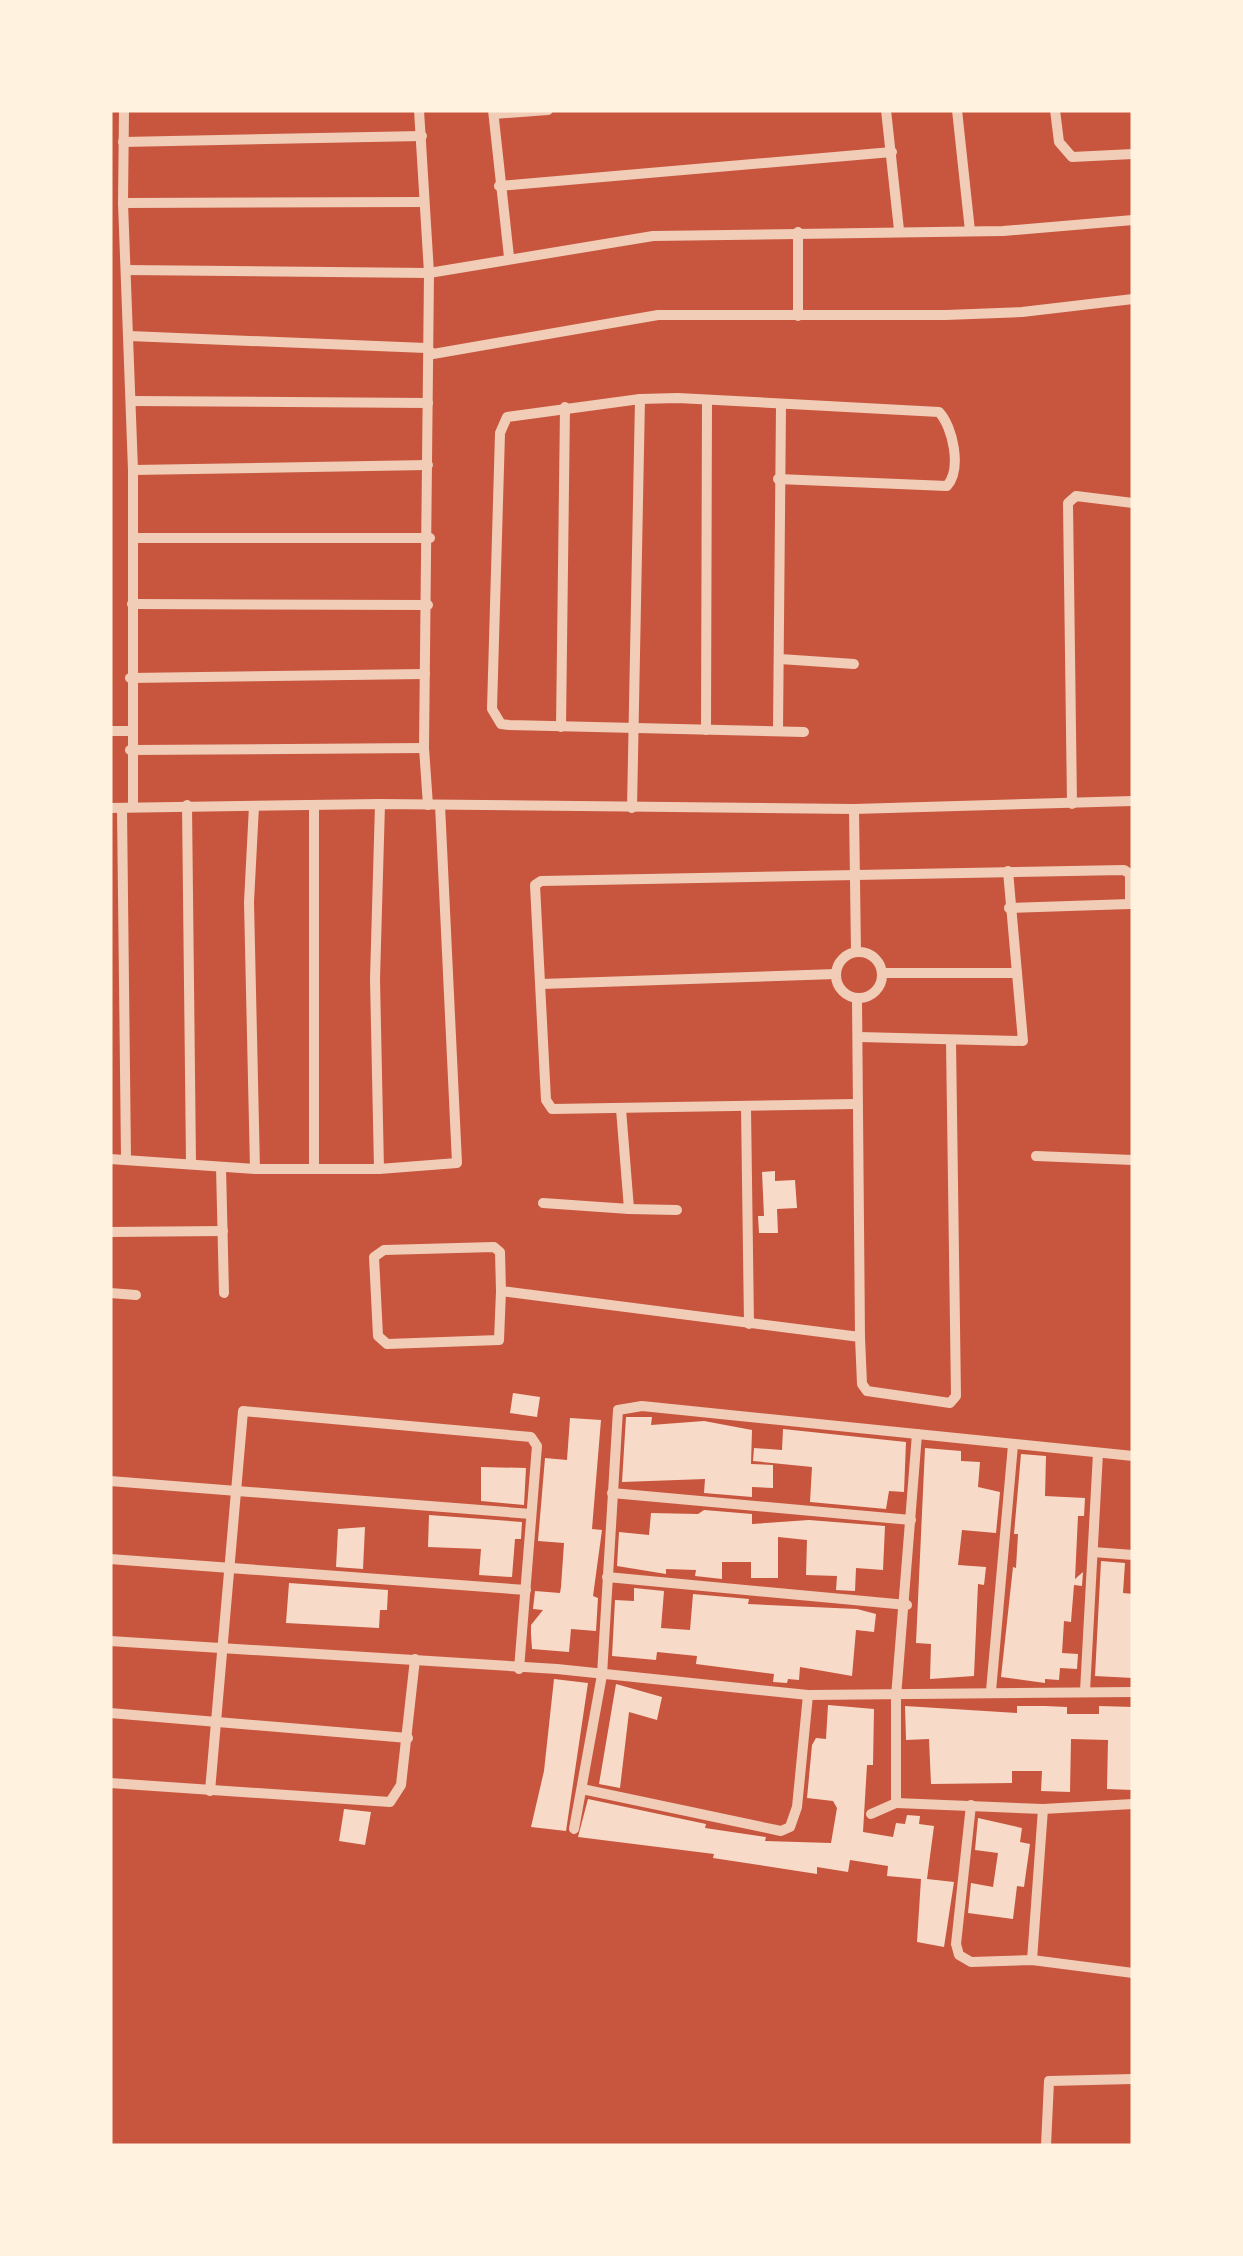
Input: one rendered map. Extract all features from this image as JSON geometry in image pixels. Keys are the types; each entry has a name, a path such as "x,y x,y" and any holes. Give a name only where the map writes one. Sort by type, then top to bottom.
{"street":[{"path":"124,110 123,203 133,470 132,731 122,807 126,1158"},
{"path":"110,1158 255,1169 379,1170 449,1167 457,1164 460,1154 434,805 424,748 430,538 426,348 429,272 420,110"},
{"path":"509,257 494,112 548,110"},
{"path":"886,110 899,230"},
{"path":"957,110 970,231"},
{"path":"1055,110 1059,142 1072,158 1133,154"},
{"path":"123,142 422,136"},
{"path":"499,186 698,165 892,152"},
{"path":"123,203 424,202"},
{"path":"126,270 429,272 653,236 970,231 1133,220"},
{"path":"798,232 798,316"},
{"path":"129,336 426,348 434,354 658,316 1022,312 1133,299"},
{"path":"632,808 640,399"},
{"path":"778,479 947,486 954,471 950,428 939,412 640,399 508,417 500,432 492,710 501,724 804,732"},
{"path":"132,401 428,403"},
{"path":"706,730 707,402"},
{"path":"778,731 780,406"},
{"path":"560,727 566,408"},
{"path":"133,470 428,465"},
{"path":"1072,804 1068,503 1076,496 1133,504"},
{"path":"133,538 430,538"},
{"path":"132,604 428,605"},
{"path":"780,659 854,664"},
{"path":"130,678 425,674"},
{"path":"110,731 132,731"},
{"path":"130,750 424,748"},
{"path":"122,807 380,804 854,809 1133,801"},
{"path":"379,1170 376,980 380,804"},
{"path":"187,805 191,1162"},
{"path":"314,805 314,1169"},
{"path":"254,806 250,902 255,1169"},
{"path":"854,809 856,952"},
{"path":"856,1104 564,1111 550,1106 533,892 538,882 1008,871 1124,870 1130,874 1130,904 1010,908"},
{"path":"859,1037 1023,1041 1008,871"},
{"path":"857,998 838,986 836,974 846,955 868,954 882,973"},
{"path":"882,973 1018,974"},
{"path":"857,998 875,992 882,973"},
{"path":"542,984 836,974"},
{"path":"857,998 862,1384 867,1391 946,1404 955,1399 952,1042"},
{"path":"746,1107 749,1324"},
{"path":"621,1109 629,1209"},
{"path":"1036,1156 1133,1160"},
{"path":"221,1166 224,1293"},
{"path":"543,1203 677,1210"},
{"path":"110,1232 223,1231"},
{"path":"494,1247 500,1252 501,1291 499,1340 387,1344 378,1336 374,1257 384,1250 494,1247"},
{"path":"501,1291 860,1337"},
{"path":"110,1293 136,1294"},
{"path":"574,1829 602,1675 618,1410 625,1406 1133,1456"},
{"path":"210,1792 237,1492 240,1414 268,1410 531,1437 536,1446 519,1670"},
{"path":"896,1803 896,1697 917,1434"},
{"path":"991,1691 1012,1445"},
{"path":"1085,1691 1098,1453"},
{"path":"110,1481 531,1514"},
{"path":"612,1494 910,1520"},
{"path":"1093,1552 1133,1555"},
{"path":"110,1558 526,1590"},
{"path":"606,1578 906,1605"},
{"path":"110,1640 415,1659 808,1695 1133,1692"},
{"path":"110,1783 390,1802 401,1786 415,1659"},
{"path":"582,1789 781,1830 790,1827 797,1807 808,1695"},
{"path":"110,1713 408,1738"},
{"path":"871,1814 896,1803 1043,1809 1133,1804"},
{"path":"971,1805 956,1950 971,1962 1032,1960 1133,1973"},
{"path":"1032,1960 1043,1809"},
{"path":"1046,2146 1049,2081 1133,2079"}],"building":[{"path":"775,1171 775,1181 795,1180 797,1208 777,1209 778,1233 759,1233 758,1216 764,1216 762,1172"},
{"path":"513,1393 540,1397 537,1417 510,1413"},
{"path":"626,1417 652,1417 651,1425 704,1421 752,1430 751,1464 773,1465 773,1488 752,1487 752,1497 704,1493 705,1479 622,1482"},
{"path":"570,1418 601,1420 592,1529 602,1530 593,1596 598,1598 596,1631 571,1629 569,1652 532,1649 531,1625 543,1610 533,1609 535,1591 560,1593 561,1587 564,1543 538,1541 545,1458 567,1460"},
{"path":"783,1429 906,1442 904,1492 889,1491 886,1509 810,1502 812,1467 753,1461 754,1448 782,1450"},
{"path":"925,1448 961,1451 961,1461 980,1462 978,1487 1000,1492 996,1533 962,1530 958,1565 986,1567 984,1585 978,1584 974,1676 930,1679 931,1644 916,1643"},
{"path":"1021,1454 1046,1456 1045,1496 1085,1498 1084,1516 1078,1516 1075,1579 1083,1572 1082,1586 1074,1585 1071,1622 1064,1621 1062,1653 1078,1654 1077,1669 1060,1668 1059,1680 1045,1679 1045,1683 1001,1677 1013,1567 1016,1568 1018,1534 1014,1534"},
{"path":"481,1467 526,1468 524,1505 481,1501"},
{"path":"704,1510 752,1514 752,1524 809,1520 885,1526 883,1570 856,1568 855,1591 836,1590 837,1576 806,1575 807,1540 778,1537 778,1578 751,1578 751,1562 722,1562 722,1579 695,1576 696,1570 666,1569 666,1574 617,1566 619,1532 649,1535 651,1513 698,1514"},
{"path":"429,1515 522,1522 521,1539 515,1539 512,1577 479,1575 481,1549 428,1547"},
{"path":"365,1527 363,1569 336,1567 338,1529"},
{"path":"1101,1561 1125,1563 1123,1593 1133,1594 1133,1678 1095,1676"},
{"path":"289,1583 388,1590 387,1610 380,1610 379,1628 286,1623"},
{"path":"634,1588 664,1591 661,1628 690,1630 693,1594 749,1599 748,1604 857,1609 876,1614 874,1632 856,1630 852,1676 800,1667 799,1680 788,1679 787,1683 773,1682 774,1674 696,1664 697,1656 657,1652 656,1660 612,1656 615,1600 634,1601"},
{"path":"554,1679 588,1683 566,1831 531,1827 544,1771"},
{"path":"616,1684 662,1697 657,1720 629,1712 620,1788 599,1784"},
{"path":"828,1705 874,1709 873,1765 867,1765 863,1832 893,1837 896,1823 905,1824 907,1815 920,1816 919,1824 934,1826 927,1879 954,1882 944,1947 917,1942 921,1879 887,1876 888,1866 850,1860 848,1872 817,1867 817,1874 713,1858 714,1854 578,1837 588,1799 706,1824 705,1828 766,1837 765,1841 831,1843 837,1808 833,1801 807,1798 812,1745 816,1738 826,1739"},
{"path":"905,1706 1017,1713 1017,1706 1067,1707 1067,1714 1099,1714 1099,1706 1133,1707 1133,1790 1107,1789 1108,1740 1071,1739 1070,1792 1041,1791 1042,1771 1012,1771 1012,1783 931,1784 929,1739 906,1740"},
{"path":"344,1809 371,1812 365,1845 339,1841"},
{"path":"978,1818 1022,1828 1020,1842 1030,1844 1024,1887 1017,1886 1013,1919 968,1913 971,1883 993,1887 998,1853 975,1850"}]}
